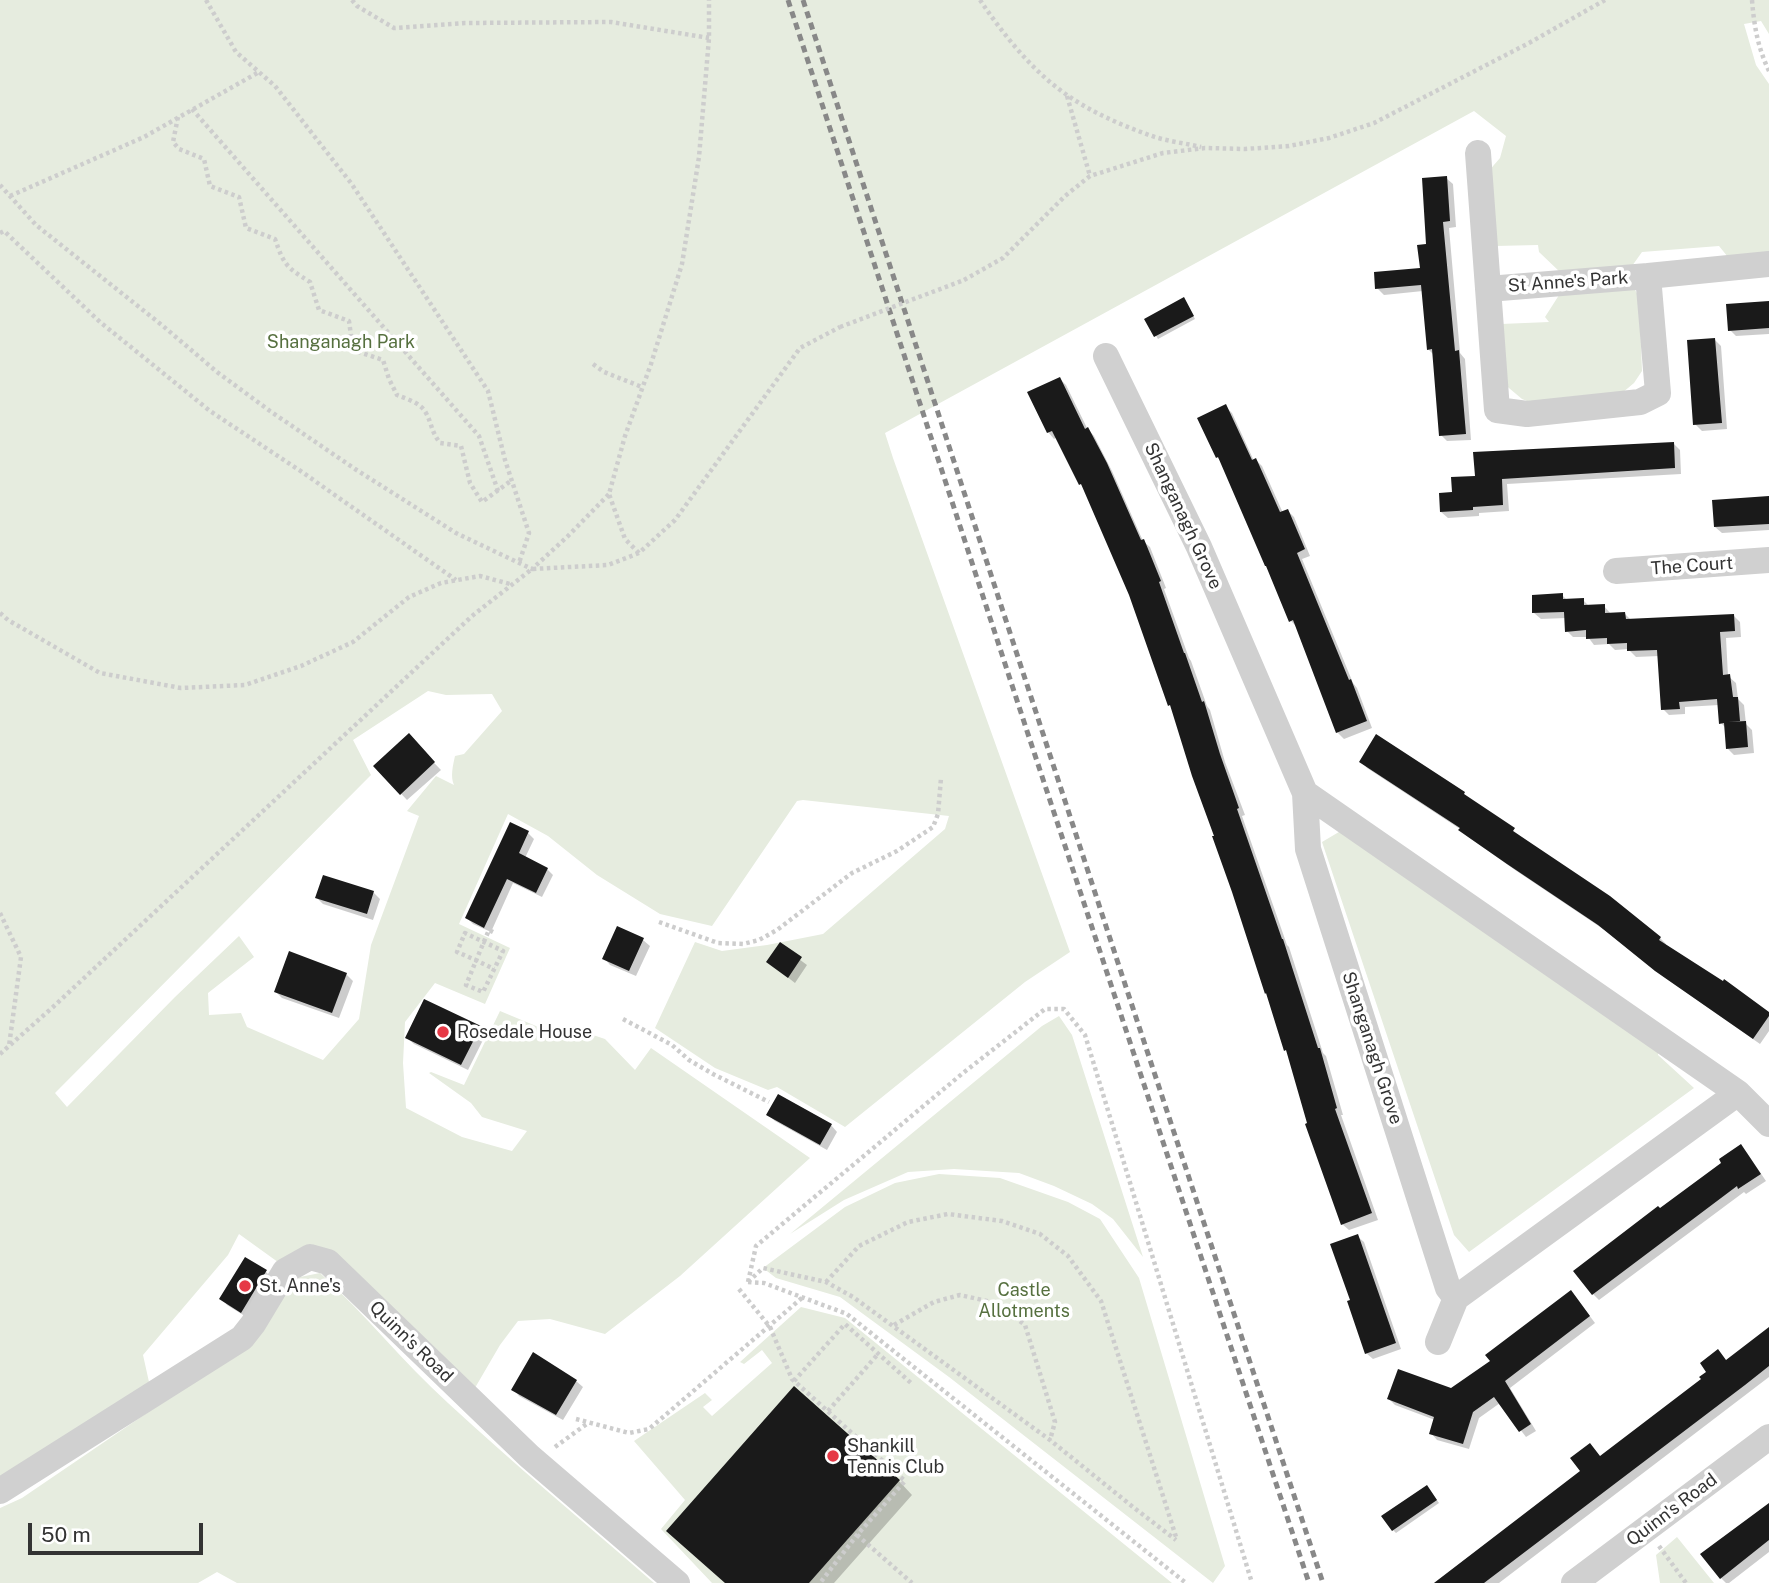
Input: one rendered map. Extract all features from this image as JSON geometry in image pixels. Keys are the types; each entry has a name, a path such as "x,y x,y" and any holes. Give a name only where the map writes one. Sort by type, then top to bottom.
{"street":[{"name":"St Anne's Park","path":"1478,153 1497,410 1527,414 1640,402 1658,393 1648,276"},
{"name":"St Anne's Park","path":"1488,289 1769,264"},
{"name":"Shanganagh Grove","path":"1106,356 1199,547 1306,793 1308,849 1448,1288 1456,1298"},
{"name":"The Court","path":"1616,571 1769,560"},
{"path":"1306,793 1738,1093 1769,1125"},
{"path":"1438,1342 1456,1298 1738,1093"},
{"name":"Quinn's Road","path":"0,1491 242,1338 285,1271 310,1257 328,1262 482,1412 677,1583"},
{"name":"Quinn's Road","path":"1574,1583 1769,1437"}],"path":[{"path":"206,0 236,52 275,86 351,183 488,391 529,533 519,563"},
{"path":"352,0 357,6 394,28 465,23 611,22 709,37"},
{"path":"0,1054 472,616 532,569 568,536 608,494 682,264 699,157 709,37 709,0"},
{"path":"980,0 1020,52 1067,95 1112,120 1151,136 1205,148"},
{"path":"0,185 36,225 217,372 355,469 456,533 532,569 608,565 639,553 675,520 800,348 839,327 964,280 1003,258 1065,196 1090,176 1163,153 1205,148 1289,146 1329,138 1374,123 1529,43 1605,0"},
{"path":"1752,0 1760,53 1769,71"},
{"path":"10,196 144,137 259,72"},
{"path":"1067,95 1090,176"},
{"path":"192,109 479,436 498,491"},
{"path":"178,117 173,142 179,149 204,159 210,186 239,197 246,228 275,239 282,260 289,269 310,282 319,310 349,321 354,350 383,360 397,396 415,402 425,410 433,433 440,443 461,446 470,483 482,502 512,480"},
{"path":"0,233 4,231 100,322 210,411 456,580"},
{"path":"593,364 604,372 642,387"},
{"path":"608,494 625,539 639,553"},
{"path":"0,612 8,620 100,673 181,688 245,685 301,666 353,642 409,597 441,583 480,576 511,584"},
{"path":"659,922 718,943 743,944 759,940 777,930 852,873 897,851 933,827 938,814 940,778"},
{"path":"0,913 21,957 9,1046"},
{"path":"493,932 489,930 484,942 476,960 466,985 483,992 503,951 484,942 465,933 457,952 476,960 494,969"},
{"path":"748,1282 756,1246 1045,1009 1064,1009 1085,1035 1252,1583"},
{"path":"623,1019 672,1045 689,1060 713,1074 769,1102"},
{"path":"748,1282 764,1269 826,1282 853,1297 1050,1440 1177,1540 1101,1301 1068,1256 1040,1234 1002,1221 948,1214 908,1222 859,1246 826,1282"},
{"path":"748,1282 764,1283 847,1314 1186,1583"},
{"path":"739,1289 770,1327 794,1381 905,1480 820,1583"},
{"path":"894,1325 934,1302 960,1295 996,1303 1025,1325 1055,1422 1050,1440"},
{"path":"576,1419 629,1433 649,1429 803,1297"},
{"path":"794,1381 845,1324 911,1383"},
{"path":"828,1411 878,1354"},
{"path":"536,1461 589,1423"},
{"path":"1646,1529 1686,1583"},
{"path":"857,1535 912,1583"}],"green space":[{"name":"Shanganagh Park","path":"0,0 1769,0 1769,34 1761,21 1744,24 1756,65 1769,84 1769,258 1732,262 1719,246 1642,252 1632,266 1561,273 1539,252 1538,245 1495,246 1487,173 1500,158 1506,136 1474,111 885,433 1070,952 1025,982 845,1127 777,1087 768,1090 715,1068 655,1028 695,942 722,951 823,934 945,829 949,816 797,801 712,926 660,914 597,875 548,836 508,814 459,924 510,948 485,1004 435,983 405,1022 403,1063 406,1108 462,1137 512,1151 527,1131 482,1117 471,1103 429,1073 464,1085 500,1011 560,1036 566,1026 605,1039 635,1070 651,1048 810,1158 680,1276 605,1334 550,1319 518,1321 500,1345 472,1393 337,1260 282,1265 239,1234 228,1255 143,1355 149,1382 0,1480","holes":["428,691 446,695 492,694 502,711 464,754 455,756 452,775 454,785 436,776 407,811 419,816 371,945 359,1019 323,1060 247,1027 241,1013 209,1015 208,993 254,957 239,936 67,1107 55,1093 371,775 353,740"]},
{"path":"1628,287 1635,290 1639,297 1642,371 1634,383 1622,393 1532,403 1522,399 1503,383 1501,324 1549,322 1545,317 1561,292"},
{"path":"1344,829 1659,1048 1658,1055 1694,1088 1469,1252 1454,1235 1322,842"},
{"path":"1059,1016 1072,1035 1143,1257 1113,1219 1092,1204 1019,1173 954,1169 908,1172 844,1200 790,1234 1042,1026"},
{"name":"Castle Allotments","path":"939,1174 1000,1178 1068,1202 1100,1219 1139,1278 1225,1566 1213,1583 949,1377 840,1297 776,1278 763,1268 845,1207 895,1183"},
{"path":"320,1273 448,1403 654,1583 237,1583 217,1572 198,1583 0,1583 0,1508 22,1498 257,1338 288,1290 300,1277"},
{"path":"801,1307 845,1318 1172,1583 712,1583 661,1529 685,1500 634,1441 705,1393 712,1400 703,1407 712,1416 772,1363 762,1350 744,1364 740,1362"},
{"path":"1677,1537 1714,1583 1660,1583 1656,1555"}],"building":[{"path":"1447,176 1450,221 1443,222 1455,351 1459,350 1466,434 1439,436 1432,349 1427,350 1421,285 1375,289 1374,272 1420,268 1417,245 1426,244 1422,178"},
{"path":"1184,297 1194,316 1154,337 1144,319"},
{"path":"1769,301 1769,328 1728,331 1726,304"},
{"path":"1715,338 1722,423 1693,425 1687,340"},
{"path":"1060,377 1085,429 1088,427 1107,463 1161,581 1159,582 1202,702 1204,701 1239,808 1237,809 1320,1048 1337,1108 1335,1109 1372,1213 1341,1225 1305,1124 1307,1123 1286,1050 1284,1051 1170,705 1168,706 1129,595 1081,484 1079,485 1052,431 1047,433 1027,392"},
{"path":"1226,404 1252,460 1256,458 1280,512 1288,509 1305,549 1297,553 1367,721 1336,733 1293,620 1289,622 1218,457 1216,458 1197,418"},
{"path":"1674,442 1675,468 1502,479 1503,505 1440,512 1439,493 1452,492 1451,477 1475,476 1473,452"},
{"path":"1769,496 1769,524 1714,527 1712,500"},
{"path":"1563,593 1563,599 1584,598 1584,605 1605,604 1605,613 1625,612 1626,619 1734,614 1735,631 1720,632 1723,675 1730,674 1733,697 1738,697 1740,721 1728,722 1746,721 1748,747 1726,749 1724,723 1719,724 1717,699 1679,702 1680,709 1661,710 1657,650 1627,651 1627,643 1607,644 1607,638 1586,639 1586,630 1565,632 1564,612 1532,613 1532,595"},
{"path":"409,733 435,762 400,795 373,766"},
{"path":"1376,734 1465,792 1464,794 1515,828 1513,831 1610,896 1661,937 1659,940 1723,981 1724,979 1769,1012 1753,1039 1655,971 1598,925 1458,830 1460,828 1359,762"},
{"path":"510,822 529,831 519,853 548,868 536,893 507,879 484,928 465,918"},
{"path":"323,875 374,891 367,914 315,898"},
{"path":"617,926 644,938 629,971 602,959"},
{"path":"780,942 802,957 788,978 766,962"},
{"path":"289,951 347,973 332,1013 274,992"},
{"name":"Rosedale House","path":"424,999 481,1026 461,1065 405,1038"},
{"path":"778,1094 832,1124 820,1145 766,1115"},
{"path":"1741,1144 1761,1174 1738,1189 1737,1186 1592,1295 1573,1271 1658,1206 1660,1208 1721,1163 1719,1159"},
{"path":"1358,1234 1396,1343 1365,1354 1330,1244"},
{"name":"St. Anne's","path":"245,1257 267,1270 241,1313 219,1299"},
{"path":"1571,1290 1590,1316 1505,1381 1531,1424 1519,1432 1494,1397 1473,1412 1463,1444 1429,1434 1434,1417 1387,1399 1398,1369 1451,1388 1490,1361 1485,1355"},
{"path":"1769,1327 1769,1366 1745,1385 1484,1583 1434,1583 1580,1471 1570,1458 1590,1443 1600,1456 1701,1379 1699,1377 1706,1372 1700,1363 1718,1349 1726,1360"},
{"path":"533,1352 577,1380 556,1415 511,1390"},
{"path":"794,1386 900,1480 809,1583 725,1583 666,1531"},
{"path":"1427,1485 1437,1500 1392,1531 1381,1516"},
{"path":"1769,1503 1769,1540 1720,1579 1700,1554"}],"railway":[{"path":"788,0 1309,1583"},
{"path":"803,0 1323,1583"}],"place":[{"name":"Rosedale House","path":"443,1032"},
{"name":"St. Anne's","path":"245,1286"},
{"name":"Shankill Tennis Club","path":"833,1456"}]}
